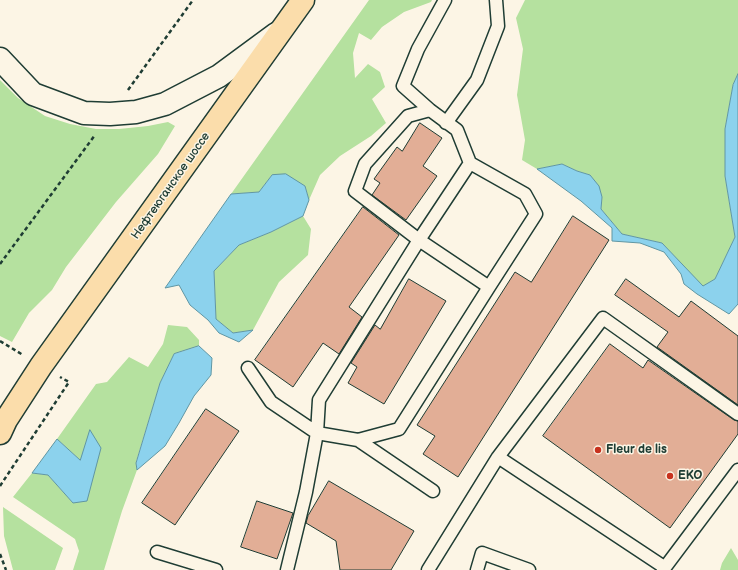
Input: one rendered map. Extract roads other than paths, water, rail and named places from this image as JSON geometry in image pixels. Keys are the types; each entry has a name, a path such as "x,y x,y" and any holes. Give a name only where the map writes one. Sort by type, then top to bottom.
{"main road":[{"name":"Нефтеюганское шоссе","path":"38,372 303,0"},
{"path":"0,59 33,94 84,113 110,114 136,112 166,104 219,76 282,30"},
{"path":"0,411 38,372"},
{"path":"0,433 6,420 38,372"}],"lane":[{"path":"358,440 399,428 536,214 525,194 470,163 457,130 430,110 403,86 418,48 445,0"},
{"path":"446,123 477,80 498,26 496,0"},
{"path":"430,110 408,116 365,164 355,190 419,240 489,287"},
{"path":"287,570 306,492 317,433 319,400 419,240 470,163"},
{"path":"428,570 498,457 603,318 738,414"},
{"path":"248,368 271,402 317,433 358,440 433,491"},
{"path":"498,457 663,569 738,470"},
{"path":"157,552 216,570"},
{"path":"477,570 482,553 529,570"}],"water":[{"path":"738,74 738,304 729,314 684,284 681,274 664,252 640,243 612,241 612,228 581,201 537,169 562,164 590,175 599,186 602,197 601,209 622,234 662,243 703,286 715,279 735,237 725,176 725,129 733,85"},
{"path":"286,174 305,186 309,200 303,216 271,232 239,245 214,271 216,319 233,333 253,330 239,342 219,333 208,320 190,305 179,285 165,288 231,194 259,192 272,175"},
{"path":"199,346 212,358 211,375 194,396 165,446 137,470 136,463 160,383 174,354"},
{"path":"90,430 101,448 87,501 73,503 48,475 32,473 57,439 80,460"}],"place":[{"name":"Fleur de lis","path":"598,450"},
{"name":"EKO","path":"670,476"}]}
